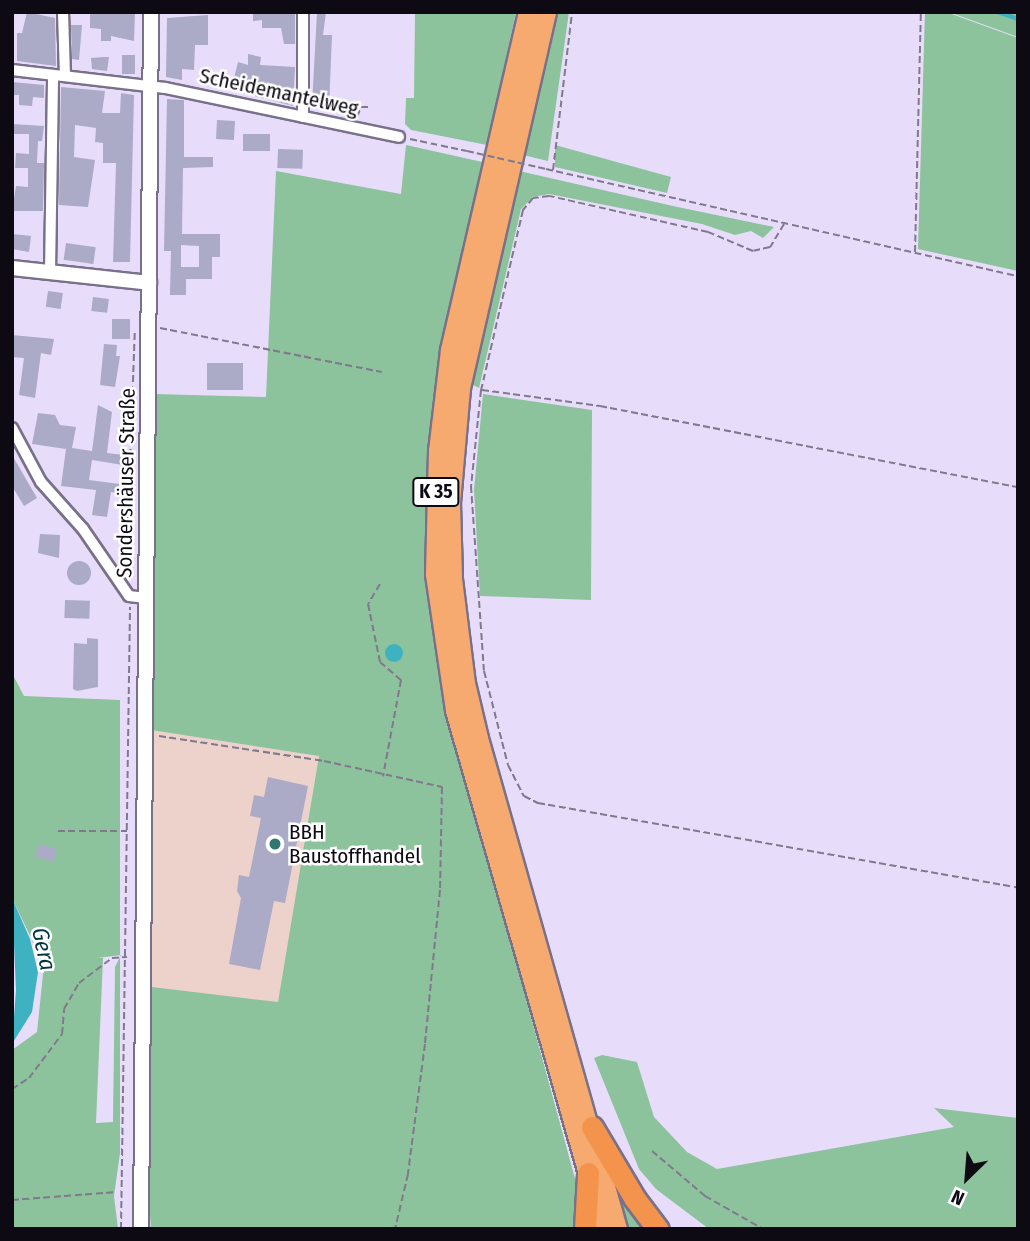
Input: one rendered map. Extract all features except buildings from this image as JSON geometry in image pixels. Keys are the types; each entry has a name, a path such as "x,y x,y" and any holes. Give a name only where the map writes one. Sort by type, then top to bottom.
{"highway":[{"name":"K 35","path":"528,12 514,121 460,388 452,468 452,579 465,683 478,738 592,1127"},
{"name":"K 35","path":"546,12 514,121 444,388 435,574 455,710 588,1173"},
{"path":"592,1127 617,1229"},
{"path":"592,1127 635,1199 658,1229"},
{"path":"585,1229 588,1173"},
{"path":"588,1173 604,1229"}],"street":[{"path":"63,12 65,76"},
{"name":"Sondershäuser Straße","path":"141,1229 142,810 146,598 141,324 149,283 151,12"},
{"path":"303,12 303,117"},
{"name":"Scheidemantelweg","path":"12,70 151,85 399,137"},
{"path":"50,272 52,75"},
{"path":"12,268 149,283"},
{"path":"12,428 17,447 41,482 83,529 128,596 146,598"}],"path":[{"path":"553,171 572,12"},
{"path":"915,253 921,12"},
{"path":"352,128 361,107 370,107"},
{"path":"399,137 1018,276"},
{"path":"784,224 770,247 753,251 709,232 549,196 533,198 523,210 481,390 471,486 482,645 497,728 524,796 538,803 675,830 1018,888"},
{"path":"121,1229 118,1191 124,1152 129,831 128,596 141,324 382,372"},
{"path":"481,390 544,398 1018,487"},
{"path":"380,584 368,604 380,662 401,680 383,776"},
{"path":"144,732 324,761 442,787 440,890 425,1044 408,1174 395,1229"},
{"path":"129,831 142,810"},
{"path":"58,831 129,831"},
{"path":"12,1089 29,1078 62,1034 64,1009 79,983 112,958 127,957"},
{"path":"12,985 12,999"},
{"path":"652,1151 705,1196 763,1229"},
{"path":"12,1200 118,1191"}],"shaded area":[{"path":"151,730 320,756 278,1003 152,987"}],"green space":[{"path":"415,12 516,12 487,145 411,130 405,124 406,98 414,98"},
{"path":"555,12 569,12 548,161 523,155"},
{"path":"925,12 946,12 1018,38 1018,271 918,249"},
{"path":"949,12 1018,12 1018,37"},
{"path":"406,145 487,163 429,458 425,555 434,640 451,723 577,1186 579,1229 151,1229 148,1187 152,987 278,1002 319,756 151,730 154,394 266,397 276,171 401,194"},
{"path":"555,145 671,177 667,193 555,167"},
{"path":"519,171 774,227 763,238 751,231 735,235 702,224 549,194 533,197 521,209 479,388 469,383"},
{"path":"483,394 592,410 591,600 480,596 474,490"},
{"path":"12,673 24,696 120,700 120,955 97,958 103,958 96,1123 113,1122 115,967 120,957 120,1153 114,1196 118,1229 12,1229 12,1050 37,1032 44,965 12,898"},
{"path":"602,1055 637,1062 654,1117 687,1152 717,1169 954,1127 934,1108 1018,1118 1018,1229 709,1229 656,1189 639,1169 594,1058"},
{"path":"613,1178 648,1229 627,1229"}],"water":[{"path":"390,644 398,644 403,653 401,660 390,662 385,657 385,649"},
{"path":"12,898 30,939 38,972 32,1012 12,1044 16,990"}],"waterway":[{"path":"998,12 1018,19"}],"place":[{"name":"BBH Baustoffhandel","path":"275,844"}],"water label":[{"name":"Gera","path":"44,949"}]}
